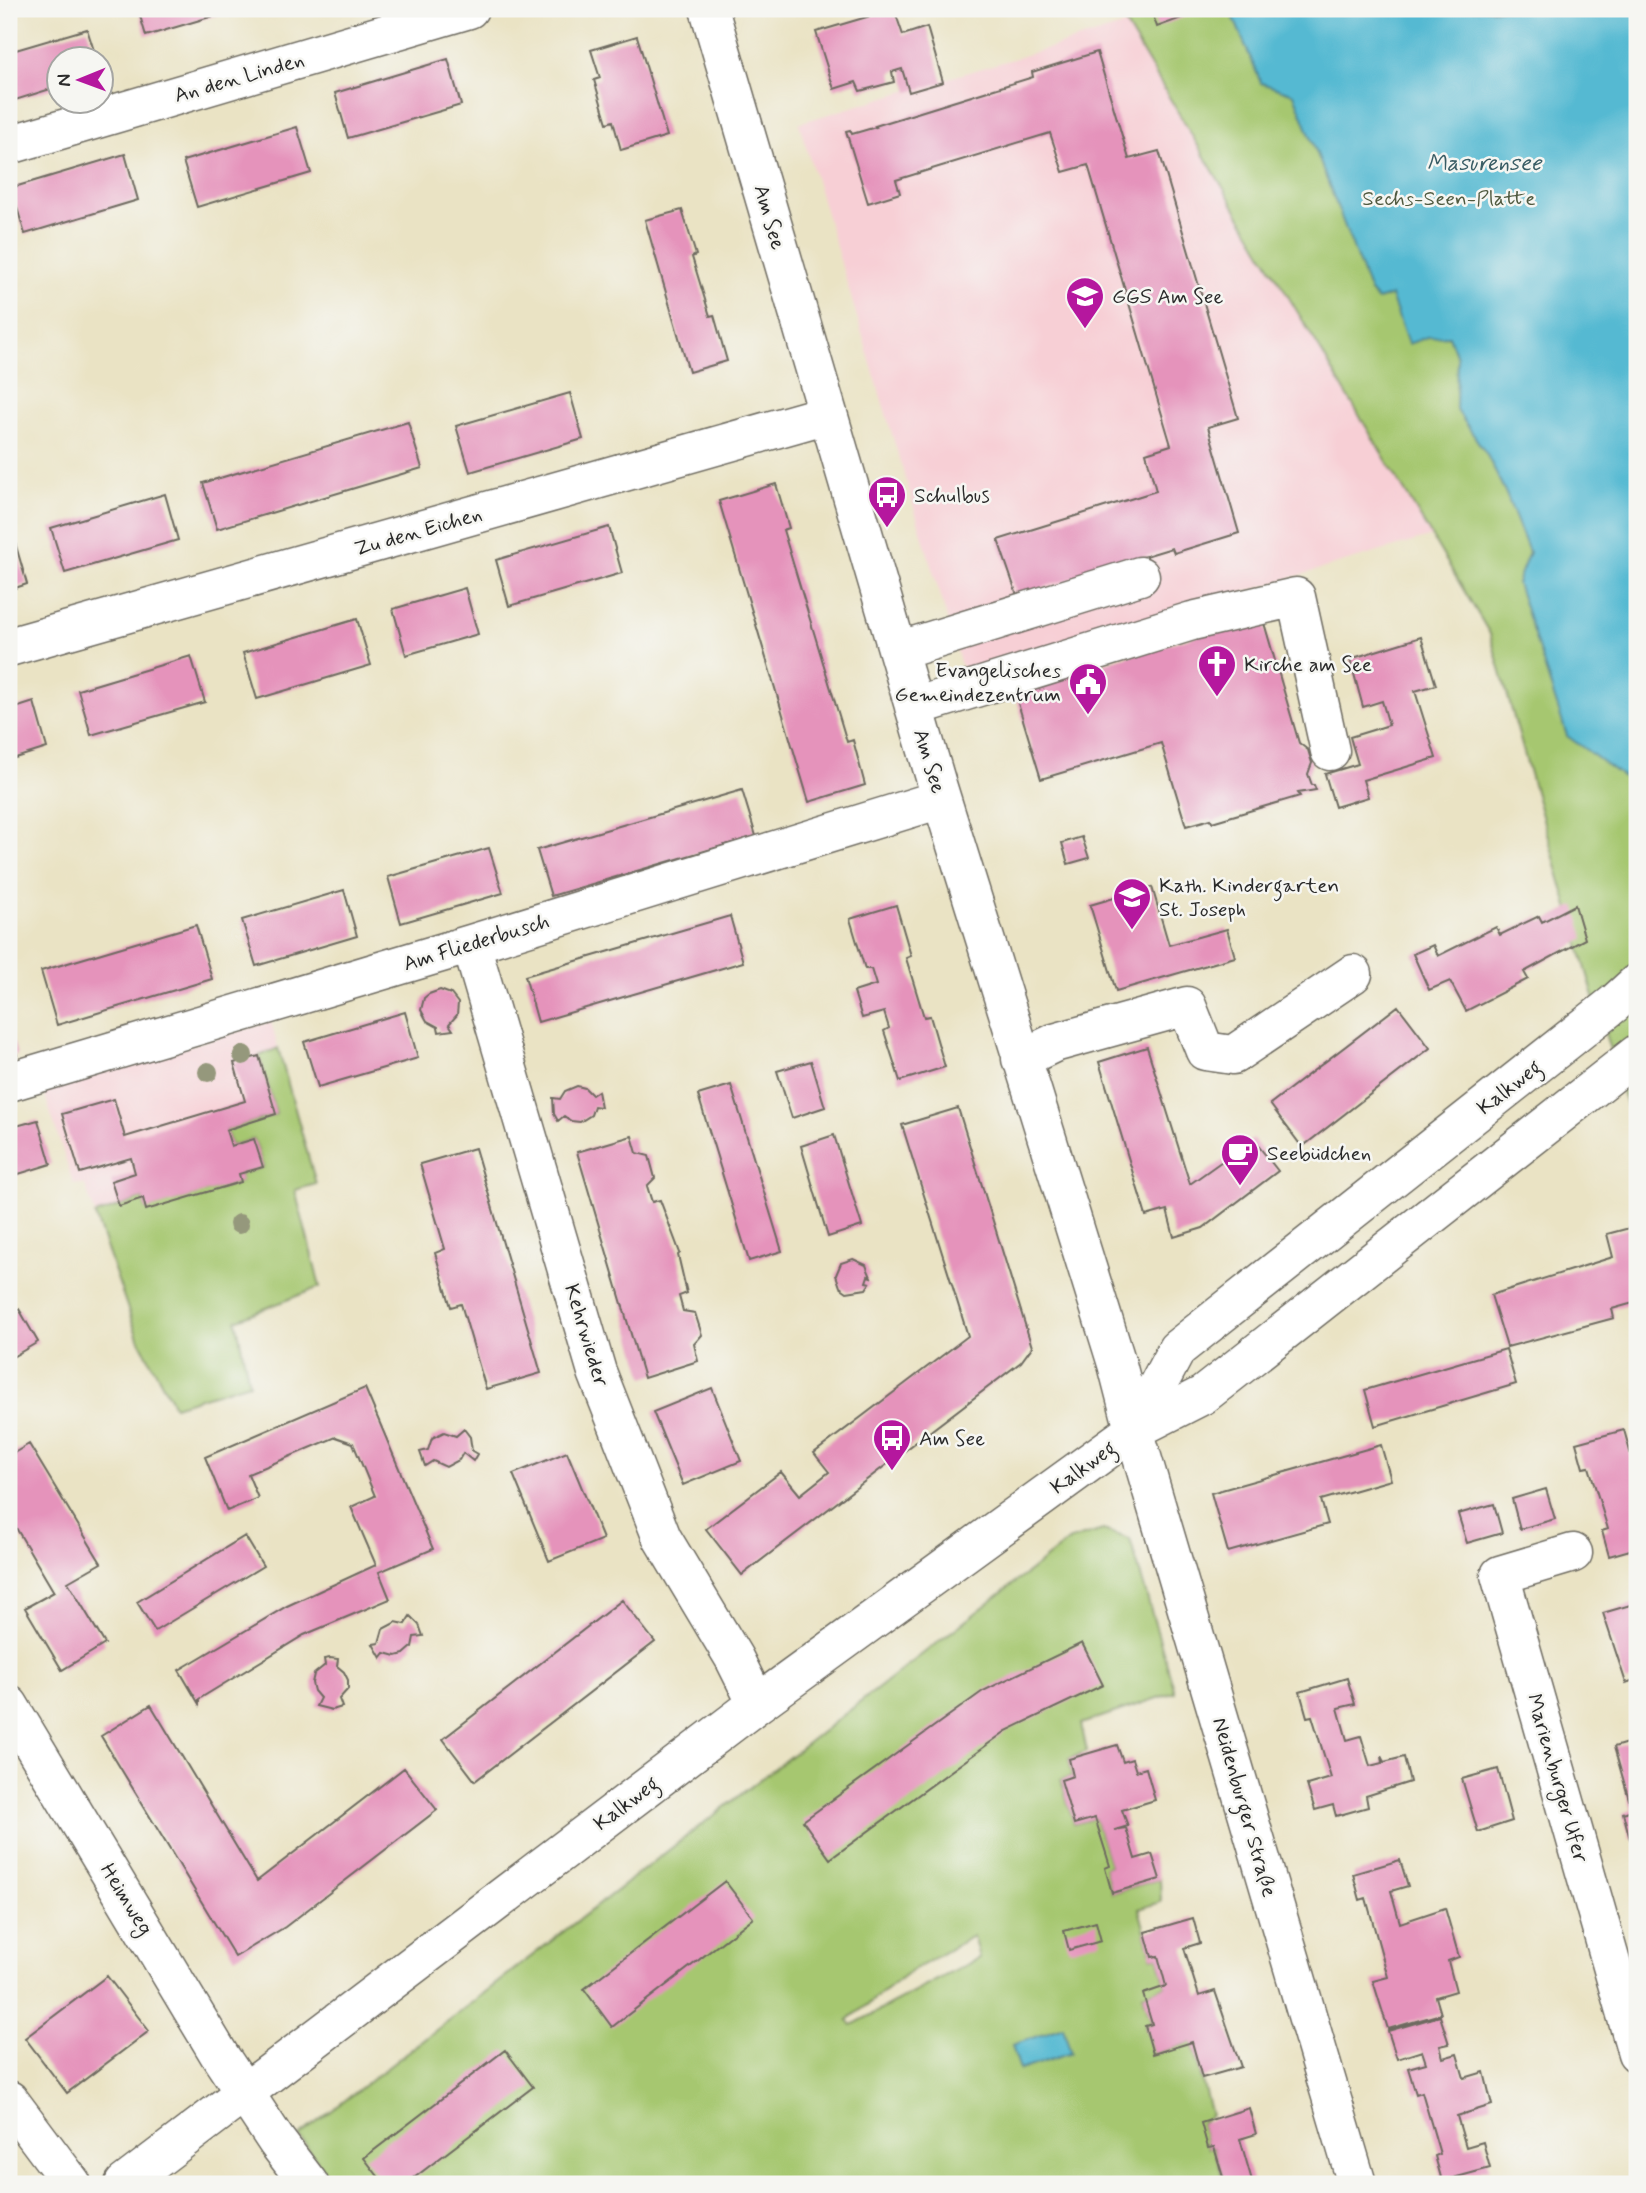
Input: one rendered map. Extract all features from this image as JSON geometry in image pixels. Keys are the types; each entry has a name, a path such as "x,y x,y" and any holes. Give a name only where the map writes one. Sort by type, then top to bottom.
{"street":[{"name":"An den Linden","path":"9,145 469,9"},
{"name":"Am See","path":"709,9 914,707 1117,1364 1134,1430"},
{"name":"Zu den Eichen","path":"9,648 828,414"},
{"path":"898,651 1140,576"},
{"path":"914,707 1192,621 1296,597 1330,751"},
{"name":"Am Fliederbusch","path":"9,1082 942,799"},
{"name":"Kehrwieder","path":"471,944 597,1373 662,1538 734,1658 757,1704"},
{"path":"1021,1059 1054,1043 1187,1006 1205,1051 1233,1055 1353,974"},
{"name":"Kalkweg","path":"1134,1430 1177,1349 1626,993"},
{"name":"Kalkweg","path":"124,2184 757,1704 1134,1430 1203,1395 1634,1057 1626,993"},
{"name":"Neidenburger Straße","path":"1134,1430 1357,2184"},
{"name":"Marienburger Ufer","path":"1573,1553 1500,1575 1637,2053"},
{"name":"Heimweg","path":"9,1705 220,2056 277,2142 309,2184"},
{"path":"9,2100 72,2184"}],"shaded area":[{"name":"GGS Am See","path":"1126,25 1432,536 964,675 799,123"},
{"path":"271,1022 316,1184 295,1190 320,1287 236,1320 249,1383 174,1406 138,1338 85,1185 73,1183 43,1089"}],"green space":[{"name":"Masurensee","path":"1121,9 1637,9 1637,1141 1490,634 1126,25"},
{"path":"278,1048 316,1184 295,1190 320,1287 236,1320 249,1383 174,1406 138,1338 95,1215 143,1198 146,1209 240,1182 239,1174 263,1167 254,1139 231,1146 226,1130 276,1114 259,1056"},
{"path":"1103,1530 1130,1539 1175,1692 1081,1724 1087,1751 1069,1759 1073,1776 1061,1780 1074,1824 1095,1818 1110,1866 1105,1868 1112,1893 1160,1879 1161,1902 1139,1909 1152,1957 1158,1956 1166,1986 1143,1994 1152,2024 1145,2026 1154,2054 1192,2042 1211,2115 1201,2123 1208,2148 1214,2147 1223,2178 1203,2184 334,2184 299,2136 1070,1540","holes":["973,1936 979,1958 852,2025 848,2020 906,1974"]}],"water":[{"name":"Masurensee","path":"1230,9 1637,9 1637,787 1567,736 1517,583 1529,552 1487,455 1456,409 1457,357 1449,336 1428,337 1408,344 1391,296 1377,300 1370,292 1294,94 1261,83"},
{"path":"1063,2027 1071,2053 1020,2070 1012,2045"}],"building":[{"path":"138,9 237,9 146,36"},
{"path":"894,9 903,35 927,27 943,82 909,92 902,69 892,72 894,82 860,91 856,82 834,89 816,32"},
{"path":"1151,9 1184,9 1187,16 1157,27"},
{"path":"87,29 92,46 46,46 46,90 9,102 9,52"},
{"path":"637,36 667,136 621,150 613,121 607,123 594,80 600,78 591,50"},
{"path":"1097,52 1129,159 1159,151 1238,418 1208,427 1239,533 1174,553 1172,548 1017,595 998,540 1156,491 1146,453 1171,445 1088,165 1063,172 1050,133 896,180 900,193 868,203 846,131 850,130 852,134 876,127 1033,77 1032,72"},
{"path":"448,59 461,105 348,138 335,93"},
{"path":"297,127 311,173 197,207 183,161"},
{"path":"125,154 138,200 25,234 11,188"},
{"path":"682,210 696,255 692,257 710,316 714,315 727,361 689,372 645,220"},
{"path":"570,393 583,439 470,472 456,426"},
{"path":"408,422 422,468 217,529 203,483"},
{"path":"776,484 789,528 783,530 847,742 853,740 865,785 809,802 719,501"},
{"path":"165,494 178,540 65,573 51,528"},
{"path":"609,527 622,573 509,606 496,560"},
{"path":"14,539 27,584 9,590 9,540"},
{"path":"465,588 478,634 406,655 393,609"},
{"name":"Kirche am See","path":"1262,616 1299,743 1308,750 1312,763 1308,774 1316,790 1298,793 1300,796 1212,822 1211,819 1186,826 1161,743 1041,779 1014,690"},
{"path":"357,619 371,665 257,699 243,653"},
{"path":"1421,637 1436,685 1415,691 1436,758 1363,780 1368,797 1335,807 1325,774 1358,764 1350,737 1389,725 1382,701 1363,707 1350,659"},
{"path":"191,656 205,702 91,735 78,690"},
{"path":"34,702 47,748 9,760 9,710"},
{"path":"742,790 756,836 551,896 537,850"},
{"path":"1082,837 1089,858 1068,864 1062,843"},
{"path":"489,848 503,893 401,923 388,877"},
{"path":"1152,887 1169,945 1227,929 1235,957 1116,991 1090,905"},
{"path":"344,890 357,936 256,966 242,920"},
{"path":"896,905 911,956 906,958 924,1017 930,1016 945,1067 900,1081 884,1031 889,1028 884,1012 862,1018 854,992 876,985 871,969 865,969 850,919"},
{"path":"1575,905 1585,939 1524,972 1528,979 1466,1011 1450,981 1429,990 1413,954 1433,945 1438,956 1496,927 1500,935 1539,916 1542,922"},
{"path":"730,916 743,962 538,1022 525,976"},
{"path":"196,925 212,979 57,1025 41,971"},
{"path":"440,990 451,994 458,1003 457,1015 449,1024 453,1030 439,1032 438,1027 427,1021 421,1010 424,998"},
{"path":"1398,1006 1430,1048 1302,1147 1270,1104"},
{"path":"405,1012 418,1058 318,1087 304,1042"},
{"path":"9,1028 17,1055 9,1057"},
{"path":"1147,1047 1190,1184 1253,1139 1278,1171 1203,1228 1174,1237 1167,1210 1146,1216 1099,1062"},
{"path":"259,1056 276,1114 226,1130 231,1146 254,1139 263,1167 239,1174 241,1182 146,1210 143,1198 119,1206 111,1181 135,1173 131,1158 80,1173 62,1114 114,1099 125,1137 245,1101 234,1063"},
{"path":"811,1061 825,1107 792,1118 777,1071"},
{"path":"731,1085 782,1251 749,1261 698,1095"},
{"path":"577,1086 585,1088 592,1095 598,1091 601,1107 594,1106 591,1115 580,1122 571,1121 564,1116 558,1121 554,1114 553,1098 560,1099 565,1091"},
{"path":"958,1108 1032,1347 1021,1362 742,1575 706,1529 781,1472 800,1495 829,1472 814,1453 968,1336 902,1125"},
{"path":"38,1120 51,1164 9,1177 9,1128"},
{"path":"834,1135 862,1226 828,1237 801,1146"},
{"path":"632,1136 637,1153 649,1156 655,1178 647,1186 652,1202 660,1200 680,1253 678,1255 687,1293 679,1296 683,1311 695,1313 702,1335 694,1344 698,1361 644,1378 577,1152"},
{"path":"475,1148 541,1373 486,1389 461,1304 451,1307 435,1253 445,1249 420,1164"},
{"path":"1637,1226 1637,1302 1612,1309 1614,1318 1507,1347 1491,1295 1613,1257 1607,1234"},
{"path":"853,1259 866,1265 871,1277 868,1276 866,1282 870,1283 866,1289 847,1292 840,1287 836,1275 841,1263"},
{"path":"19,1309 38,1342 9,1359 9,1313"},
{"path":"1506,1349 1516,1384 1375,1426 1365,1390"},
{"path":"365,1388 433,1549 379,1572 390,1599 304,1635 199,1699 199,1704 179,1670 287,1606 376,1565 351,1507 375,1496 353,1443 336,1437 248,1474 258,1498 227,1511 205,1457"},
{"path":"712,1388 741,1461 683,1485 653,1412"},
{"path":"464,1429 470,1437 472,1451 477,1454 473,1461 463,1453 459,1460 446,1467 433,1461 425,1466 420,1452 428,1450 432,1438 444,1432 456,1436"},
{"path":"1624,1430 1631,1455 1637,1453 1637,1548 1609,1556 1602,1531 1608,1529 1589,1467 1583,1468 1576,1443"},
{"path":"29,1444 101,1563 68,1582 105,1644 62,1670 25,1608 54,1592 9,1516 9,1456"},
{"path":"1381,1445 1391,1480 1321,1500 1328,1524 1228,1552 1211,1493"},
{"path":"567,1452 603,1539 549,1561 513,1474"},
{"path":"1546,1489 1555,1519 1520,1529 1512,1499"},
{"path":"1494,1504 1502,1533 1467,1543 1458,1514"},
{"path":"245,1536 263,1566 155,1631 137,1602"},
{"path":"622,1600 655,1642 475,1781 443,1739"},
{"path":"1637,1603 1637,1679 1626,1683 1603,1613"},
{"path":"410,1616 419,1625 423,1636 414,1637 412,1647 404,1654 396,1656 385,1653 381,1658 373,1644 379,1643 383,1629 396,1622 405,1624"},
{"path":"1082,1643 1103,1685 1006,1731 830,1859 803,1821 983,1691"},
{"path":"324,1659 338,1659 337,1666 348,1680 348,1689 339,1699 342,1707 332,1710 316,1706 320,1698 312,1683 314,1674 325,1665"},
{"path":"1347,1678 1355,1704 1338,1708 1347,1740 1361,1736 1370,1766 1382,1763 1381,1756 1384,1762 1404,1757 1410,1782 1366,1796 1368,1807 1336,1816 1333,1805 1315,1810 1307,1785 1331,1778 1312,1716 1307,1717 1300,1692"},
{"path":"151,1705 257,1881 404,1768 437,1810 285,1927 235,1957 101,1736"},
{"path":"1637,1740 1637,1837 1630,1839 1623,1813 1632,1810 1614,1747"},
{"path":"1117,1745 1123,1762 1132,1759 1136,1771 1146,1768 1155,1800 1122,1810 1128,1826 1115,1830 1126,1828 1135,1859 1152,1854 1160,1879 1112,1893 1105,1868 1110,1866 1095,1818 1074,1824 1061,1780 1073,1776 1069,1759"},
{"path":"1498,1769 1512,1821 1478,1832 1462,1779"},
{"path":"1400,1860 1408,1886 1391,1891 1400,1923 1445,1908 1459,1957 1448,1961 1456,1991 1436,1997 1441,2014 1388,2029 1373,1981 1388,1977 1366,1898 1360,1900 1353,1874"},
{"path":"725,1881 753,1918 612,2027 584,1989"},
{"path":"1193,1918 1200,1943 1184,1948 1199,1996 1215,1991 1241,2067 1202,2078 1192,2042 1153,2054 1145,2026 1152,2024 1143,1994 1166,1986 1158,1956 1152,1957 1145,1932"},
{"path":"1096,1922 1101,1941 1069,1950 1064,1931"},
{"path":"107,1976 149,2031 67,2093 25,2038"},
{"path":"1440,2016 1449,2044 1440,2046 1443,2058 1457,2054 1464,2078 1484,2072 1492,2105 1457,2116 1466,2147 1483,2142 1490,2168 1442,2181 1435,2156 1440,2154 1422,2092 1416,2094 1408,2068 1426,2063 1422,2051 1397,2059 1388,2031"},
{"path":"505,2050 533,2087 406,2184 384,2184 364,2158"},
{"path":"1249,2108 1256,2134 1240,2139 1253,2184 1225,2184 1214,2147 1208,2148 1201,2123"}],"place":[{"name":"GGS Am See","path":"1085,330"},
{"name":"Schulbus","path":"887,529"},
{"name":"Kirche am See","path":"1217,698"},
{"name":"Evangelisches Gemeindezentrum","path":"1088,716"},
{"name":"Kath. Kindergarten St. Joseph","path":"1132,931"},
{"name":"Seebüdchen","path":"1240,1187"},
{"name":"Am See","path":"892,1472"}],"park label":[{"name":"Sechs-Seen-Platte","path":"1449,198"}]}
